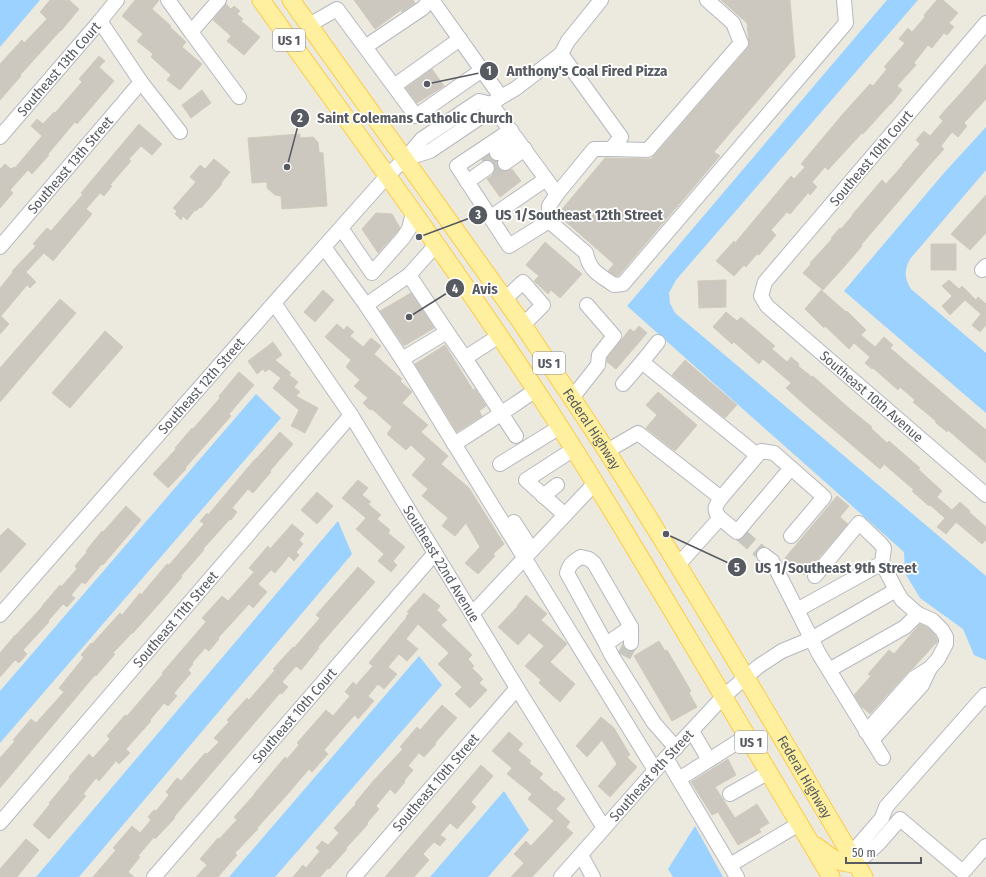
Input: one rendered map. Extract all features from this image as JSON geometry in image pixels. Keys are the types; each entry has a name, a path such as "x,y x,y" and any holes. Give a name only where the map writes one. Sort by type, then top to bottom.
{"main road":[{"name":"Federal Highway","path":"261,0 436,245 536,390 595,483 748,736 799,824 834,876"},
{"name":"Federal Highway","path":"291,0 505,299 572,398 634,494 746,677 857,865"},
{"path":"566,438 586,448 607,452"},
{"path":"595,483 614,482 634,494"},
{"path":"811,843 833,859 857,865"}],"street":[{"name":"Southeast 13th Court","path":"0,137 117,0"},
{"path":"168,0 239,97"},
{"path":"191,32 219,0"},
{"path":"365,47 423,8 431,0 482,70 496,100 518,140 557,194"},
{"path":"405,159 430,151 488,112 496,100 515,89 561,54 568,41 601,0"},
{"path":"549,221 549,206 594,149 648,150 741,43 733,24 707,0"},
{"path":"549,221 586,252 588,261 593,269 614,284 623,284 846,23 844,0"},
{"path":"309,24 336,5 416,116 482,70"},
{"path":"100,21 141,82 180,132"},
{"name":"Southeast 10th Court","path":"761,296 765,282 986,23"},
{"path":"394,86 460,39"},
{"path":"561,54 621,137 611,149"},
{"name":"Southeast 13th Street","path":"0,248 141,82"},
{"path":"518,140 458,166 509,246 549,221"},
{"path":"501,158 518,140"},
{"name":"Southeast 12th Street","path":"0,615 274,303 387,176 405,159"},
{"path":"468,182 487,168"},
{"path":"491,217 546,179"},
{"path":"341,228 372,273 403,238 409,229 413,213"},
{"path":"366,305 409,276 436,245"},
{"path":"324,247 366,305 402,359 454,444 479,474 656,770"},
{"path":"409,276 516,436"},
{"path":"505,299 524,282 543,305 523,325"},
{"name":"Southeast 10th Avenue","path":"761,296 768,306 986,494"},
{"name":"Southeast 22nd Avenue","path":"274,303 351,415 604,828"},
{"path":"572,398 598,365 599,355 614,336 587,305"},
{"path":"402,359 447,332"},
{"path":"465,358 499,336"},
{"path":"623,384 658,342"},
{"path":"642,362 757,455"},
{"path":"454,444 536,390"},
{"name":"Southeast 11th Street","path":"0,823 351,415"},
{"path":"607,452 638,432 721,498"},
{"path":"500,464 566,438"},
{"path":"565,515 526,480 537,472 566,438"},
{"path":"791,536 824,497 792,468 774,453 761,451 716,504 715,508 716,514 739,534 792,468"},
{"path":"472,614 595,483"},
{"path":"543,496 557,485"},
{"path":"678,566 720,518"},
{"path":"514,522 528,554"},
{"path":"815,576 859,523 884,548 882,562 902,600 918,614 932,620 942,630 946,637 946,644 938,659 930,668 922,685 869,736"},
{"name":"Southeast 10th Court","path":"154,877 435,553"},
{"path":"764,555 772,561 811,640 883,758"},
{"path":"631,643 631,627 594,563 589,559 581,557 573,561 566,573 606,644 621,660 654,723 676,748"},
{"path":"797,610 882,562"},
{"name":"Southeast 9th Street","path":"561,877 666,758 724,696 746,677 759,666 782,651 811,640 896,590"},
{"path":"828,670 905,627 918,614"},
{"path":"606,644 631,627"},
{"name":"Southeast 10th Street","path":"354,877 517,688"},
{"path":"857,865 882,818 886,806 986,696"},
{"path":"692,731 709,760"},
{"path":"679,780 748,736"},
{"path":"666,758 737,877"},
{"path":"730,794 768,772"},
{"path":"886,806 963,872 986,846"},
{"path":"857,865 900,819"},
{"path":"730,865 799,824"},
{"path":"581,855 593,877"}],"water":[{"path":"0,0 40,0 0,47"},
{"path":"887,0 918,0 676,280 669,293 670,303 675,313 986,576 986,660 974,655 963,629 920,598 905,573 904,552 627,306"},
{"path":"986,127 986,170 910,259 906,274 907,281 911,289 986,353 986,413 844,291 944,173"},
{"path":"256,394 281,418 0,743 0,691"},
{"path":"338,521 352,554 79,877 36,877"},
{"path":"419,656 442,685 275,877 229,877"},
{"path":"504,791 529,830 488,877 430,877"},
{"path":"695,826 723,877 673,877 668,869"}],"building":[{"path":"50,0 69,0 79,9 61,31 20,75 21,76 0,100 0,64 22,40 24,43 47,19 40,12"},
{"path":"135,0 159,0 152,9 186,42 182,47 202,64 180,90 167,80 171,75 151,57 153,54 137,41 143,34 122,16"},
{"path":"354,0 413,0 415,3 402,12 401,10 375,29"},
{"path":"721,0 790,0 795,57 714,152 720,156 618,276 616,276 608,271 614,264 558,214 605,158 651,159 747,49 749,44 747,23"},
{"path":"937,0 943,0 958,13 949,23 954,27 947,35 944,33 932,48 928,45 914,63 916,65 897,86 902,90 891,104 828,170 825,167 812,182 817,187 810,195 808,193 790,214 787,212 771,230 776,235 759,255 757,254 746,267 744,265 734,276 716,261 734,241 735,243 791,176 794,179 805,167 801,164 870,84 873,86 887,69 884,67 905,43 899,39 908,28 912,32"},
{"path":"226,4 231,9 234,6 240,11 237,14 243,19 241,21 260,37 244,55 227,41 231,36 213,20"},
{"path":"99,56 105,61 99,67 114,81 77,124 75,122 32,174 28,170 10,190 13,193 0,208 0,169 5,164 11,169 14,167 15,168 42,136 31,126 37,119 43,124 54,112 55,113 82,82 79,79"},
{"path":"986,64 986,99 964,123 967,126 958,137 952,132 941,146 944,149 823,290 803,273 811,264 810,263 882,180 886,184 903,165 920,144 916,140 924,131 930,136 943,121 939,117"},
{"path":"432,69 444,86 417,103 406,88"},
{"path":"202,90 211,103 191,118 182,105"},
{"path":"139,124 162,144 152,155 141,146 129,159 131,161 110,185 112,186 104,196 100,193 86,209 92,214 53,261 44,253 26,272 36,282 30,288 27,285 1,316 9,324 0,334 0,288 13,272 12,271 36,246 33,244 47,228 51,231 83,194 81,193"},
{"path":"300,134 300,138 313,137 318,142 319,152 323,153 327,206 282,209 281,196 275,195 267,188 267,182 252,183 248,138"},
{"path":"214,159 230,172 221,183 222,184 201,208 200,207 196,211 195,210 187,220 183,216 181,220 175,214 177,211 173,208 196,182 190,177 200,165 205,169"},
{"path":"512,169 521,181 500,197 487,179 500,170 505,171"},
{"path":"986,195 986,233 970,250 951,234"},
{"path":"376,213 392,214 400,228 378,253 362,229"},
{"path":"545,242 582,274 560,298 551,290 548,294 534,281 539,276 526,265"},
{"path":"931,244 956,244 956,270 931,270"},
{"path":"726,280 726,307 699,308 698,281"},
{"path":"949,280 959,289 962,286 976,300 978,297 986,304 986,325 980,332 972,325 981,314 965,300 950,315 942,306 952,296 942,286"},
{"path":"323,290 334,300 315,322 304,312"},
{"path":"821,290 846,312 847,311 866,330 861,335 875,347 884,337 893,345 890,348 986,430 986,463 948,430 947,432 935,422 936,421 913,402 915,400 900,387 898,390 865,363 870,357 854,343 849,349 825,326 824,328 805,309"},
{"path":"411,293 434,328 404,346 380,311"},
{"path":"60,299 76,313 0,402 0,368"},
{"path":"726,312 737,321 741,317 775,346 772,349 787,362 791,357 799,364 798,366 812,377 813,376 872,427 871,428 887,443 889,441 920,468 918,469 942,491 937,497 952,510 960,502 986,527 986,540 982,544 956,522 946,534 937,527 945,518 912,491 914,490 884,464 880,469 806,406 786,388 791,383 763,359 759,364 734,342 732,344 713,327"},
{"path":"337,324 344,330 347,326 354,332 350,336 363,347 371,338 381,346 374,354 402,379 400,381 412,392 402,403 428,425 421,432 448,456 441,464 469,488 504,544 493,554 495,556 478,574 465,563 480,547 466,523 455,536 442,526 448,518 422,496 428,489 412,475 426,459 411,445 406,450 387,434 392,427 363,403 368,398 354,386 360,380 346,367 351,360 325,337"},
{"path":"639,326 647,333 616,369 607,362 607,358 630,329 634,332"},
{"path":"105,331 123,347 70,408 52,393"},
{"path":"273,342 282,355 275,360 291,373 289,375 298,382 294,387 300,392 296,396 318,408 305,433 291,426 299,410 273,388 281,378 269,369 265,372 263,369 257,374 248,361"},
{"path":"445,345 473,390 475,389 486,406 479,411 482,416 457,432 415,364"},
{"path":"685,360 737,405 725,418 672,375"},
{"path":"239,372 254,385 229,414 231,416 168,488 153,474 220,398 219,396"},
{"path":"658,392 697,425 675,451 646,428 657,415 646,405"},
{"path":"280,432 293,444 270,471 271,472 253,493 248,489 232,508 237,512 231,520 230,519 203,549 204,550 165,597 113,653 115,654 96,676 95,675 0,788 0,758 15,741 13,740 31,719 36,723 64,692 59,688 84,657 81,655 120,613 122,615 140,593 141,595 167,564 169,565 204,524 200,521 207,513 208,515"},
{"path":"358,480 368,488 362,495 371,502 368,504 381,515 377,519 390,530 388,533 405,547 393,561 397,565 391,572 378,561 384,554 356,529 366,518 342,498"},
{"path":"317,492 333,506 317,524 301,510"},
{"path":"837,496 849,506 840,517 848,524 804,575 785,558"},
{"path":"126,506 141,520 85,584 82,582 71,595 75,598 67,607 63,604 48,621 49,622 23,650 27,654 19,663 15,660 0,677 0,653 60,585 61,587 77,569 75,566 87,552 86,551 102,531 103,532"},
{"path":"292,524 304,534 299,540 303,544 296,552 299,555 294,561 289,556 275,573 271,570 258,584 267,592 253,608 249,604 218,638 219,639 209,651 205,648 188,670 191,673 174,693 177,696 168,706 164,703 150,720 151,721 126,749 130,753 119,764 116,761 99,781 96,778 83,794 86,796 49,839 33,825 70,778 69,777 89,754 93,758 110,739 107,736 125,715 127,716 206,622 202,618 222,596 228,601 254,572 249,568 268,546 270,549"},
{"path":"8,528 26,544 0,573 0,536"},
{"path":"358,567 375,582 318,647 319,648 301,670 296,666 282,682 288,687 282,694 280,693 174,817 175,818 155,839 154,837 138,856 140,857 128,872 134,877 93,877 116,850 113,848 132,826 140,833 151,820 148,817 154,810 156,811 169,795 166,792 177,778 181,781 205,753 207,754 219,742 214,738 229,722 227,720 247,698 249,700 275,670 273,669 293,647 294,648 320,618 316,615"},
{"path":"424,593 440,606 437,610 447,620 441,625 472,655 468,659 474,666 472,668 483,679 479,683 487,690 470,708 455,694 462,687 438,664 449,653 418,624 406,639 418,649 407,661 399,654 388,667 397,674 384,689 378,684 368,696 374,701 358,719 355,715 324,750 328,754 312,772 309,769 257,828 258,829 235,853 237,855 218,877 196,877 207,865 200,859 218,838 219,839 237,820 234,817 285,757 287,759 299,745 297,743 326,710 333,716 350,696 345,692 353,682 356,685 373,666 369,663 407,617 406,616 409,613 407,612"},
{"path":"526,595 547,614 541,620 567,644 550,662 575,684 560,702 539,683 541,680 525,666 544,646 529,633 518,645 498,627 518,606"},
{"path":"920,624 927,627 935,635 938,641 870,714 861,706 854,695 871,676 868,674 889,650 894,654"},
{"path":"659,641 665,651 667,650 691,691 689,693 697,707 672,721 634,656"},
{"path":"442,705 457,718 424,757 419,753 408,766 413,770 395,794 390,789 376,806 379,809 367,823 368,824 329,869 328,868 320,877 293,877 303,865 306,868 320,851 316,848 322,841 328,845 339,833 334,828 356,804 355,803 374,780 403,749 400,747 417,727 420,730"},
{"path":"601,717 614,728 630,755 627,757 637,767 610,797 598,786 617,764 602,740 587,757 576,746"},
{"path":"509,732 523,744 518,750 531,761 529,763 543,774 539,778 565,799 556,809 570,822 566,827 573,833 532,877 511,877 524,863 514,854 526,841 531,846 554,821 528,799 532,794 507,774 512,768 492,751"},
{"path":"728,759 736,775 715,787 735,818 757,804 769,823 759,829 761,832 738,845 718,812 712,815 691,782"},
{"path":"481,765 493,776 471,802 476,807 457,829 450,823 440,835 446,839 440,846 434,842 423,854 429,860 414,877 385,877"},
{"path":"26,839 39,850 17,877 0,877 0,869"}],"tunnel":[{"path":"484,163 497,153"},
{"path":"491,173 505,163"},
{"path":"741,535 764,555"},
{"path":"624,656 631,643"}],"place":[{"name":"Anthony's Coal Fired Pizza","path":"427,84"},
{"name":"Saint Colemans Catholic Church","path":"287,167"},
{"name":"US 1/Southeast 12th Street","path":"419,237"},
{"name":"Avis","path":"409,317"},
{"name":"US 1/Southeast 9th Street","path":"666,534"}]}
